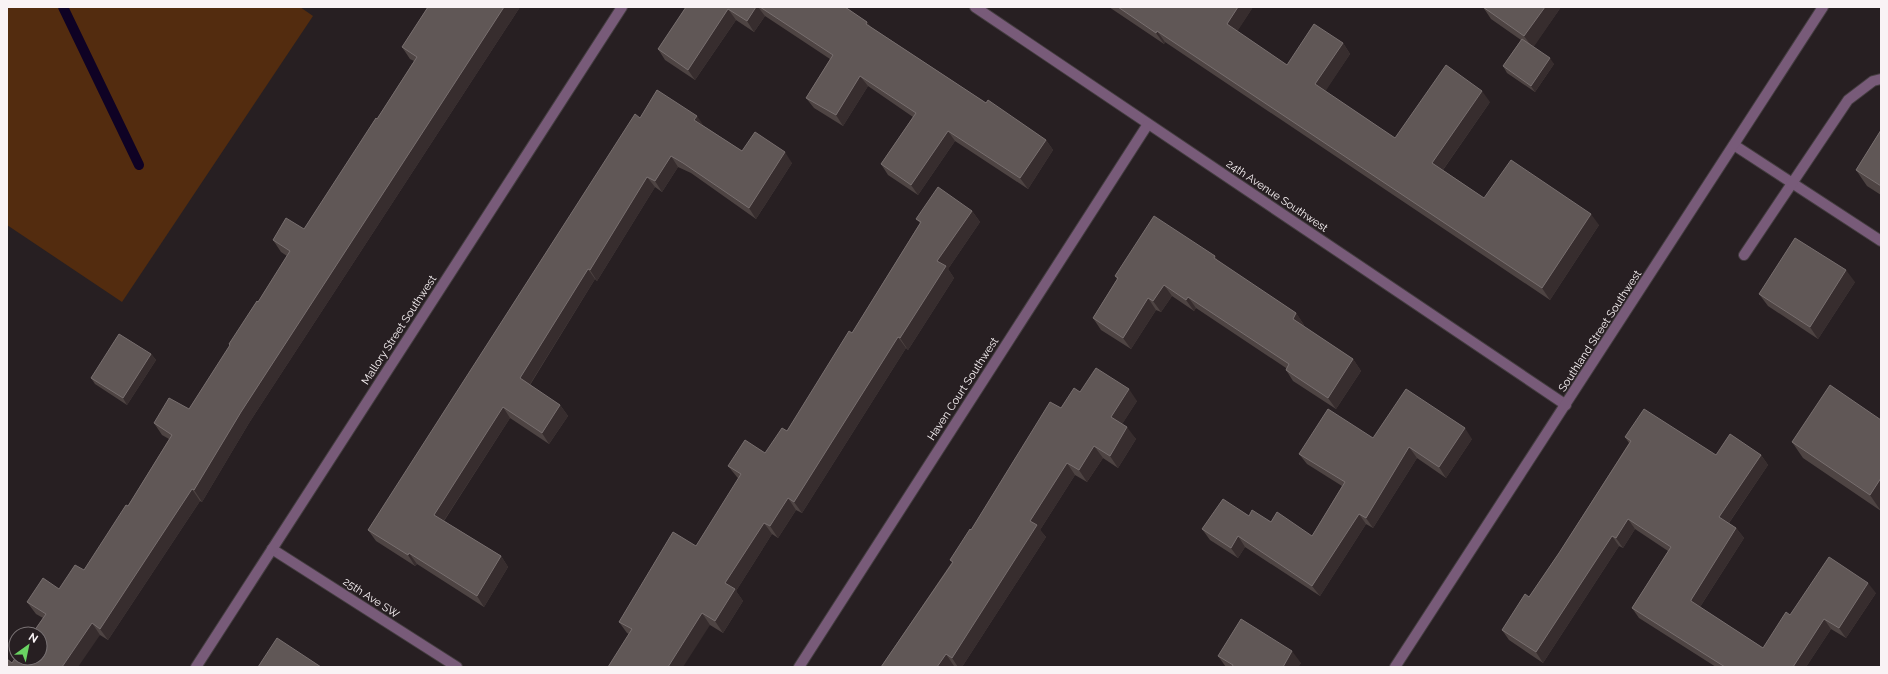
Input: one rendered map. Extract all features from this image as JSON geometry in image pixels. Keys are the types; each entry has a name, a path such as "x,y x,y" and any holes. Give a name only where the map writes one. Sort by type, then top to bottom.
{"street":[{"name":"Mallory Street Southwest","path":"196,667 622,7"},
{"name":"24th Avenue Southwest","path":"975,7 1566,405"},
{"name":"Southland Street Southwest","path":"1395,667 1823,7"},
{"path":"1744,255 1848,100 1873,81 1881,79"},
{"name":"Haven Court Southwest","path":"798,667 1148,124"},
{"path":"1734,145 1881,241"},
{"name":"25th Ave SW","path":"272,549 457,667"}],"shaded area":[{"path":"7,7 300,7 313,16 122,302 7,225"}],"building":[{"path":"428,7 504,7 241,412 194,490 192,489 100,629 92,623 62,667 7,667 7,659 8,666 48,666 48,626 38,626 46,614 27,602 43,578 59,589 75,565 84,570 126,505 128,506 172,435 154,423 169,398 189,409 230,345 229,344 257,301 258,302 290,251 273,240 286,218 304,229 417,57 402,47"},
{"path":"686,7 756,7 747,21 728,9 688,70 658,49"},
{"path":"760,7 845,7 867,22 866,24 986,103 988,100 1046,140 1020,178 948,131 911,185 881,164 916,113 860,76 836,115 806,98 833,55"},
{"path":"1118,7 1238,7 1227,24 1287,65 1314,24 1343,43 1315,84 1395,138 1446,65 1482,91 1432,163 1484,198 1511,160 1591,214 1542,288 1157,31 1156,33"},
{"path":"1483,7 1545,7 1524,36"},
{"path":"1522,39 1550,58 1531,86 1503,66"},
{"path":"657,90 697,116 694,120 742,151 755,132 785,152 749,208 671,156 655,181 647,177 590,270 588,269 520,378 560,405 542,433 503,407 434,515 501,556 477,596 409,553 408,555 368,530 635,114 640,118"},
{"path":"1881,130 1881,186 1856,170"},
{"path":"938,187 972,211 937,261 946,266 900,338 898,337 794,502 788,498 770,526 764,523 725,583 735,589 715,621 702,613 668,667 608,667 632,629 619,622 673,532 696,546 741,474 728,466 745,440 765,453 782,428 787,431 849,331 852,333 921,222 916,219"},
{"path":"1154,216 1215,256 1214,258 1296,313 1293,319 1353,359 1328,398 1286,370 1289,364 1188,297 1186,300 1164,285 1153,301 1148,298 1123,338 1093,318 1118,278 1115,276"},
{"path":"1795,238 1846,270 1810,327 1759,294"},
{"path":"119,334 151,354 123,398 91,378"},
{"path":"1096,368 1129,389 1111,417 1127,427 1110,456 1094,446 1079,470 1067,463 1030,521 1037,525 952,658 946,654 937,667 881,667 953,562 950,560 970,529 971,530 1050,402 1061,408 1074,388 1080,392"},
{"path":"1830,385 1881,420 1881,478 1870,495 1792,442"},
{"path":"1406,389 1465,428 1439,467 1409,447 1366,518 1359,514 1312,586 1238,536 1231,548 1202,529 1223,499 1249,516 1252,510 1271,522 1277,512 1312,536 1345,482 1299,454 1328,409 1373,438"},
{"path":"1644,409 1716,455 1730,434 1761,455 1719,517 1736,528 1691,601 1763,648 1786,612 1790,615 1829,557 1868,583 1839,628 1824,619 1793,667 1725,667 1632,608 1671,547 1628,519 1616,538 1612,536 1536,652 1502,630 1525,594 1529,597 1631,441 1625,437"},
{"path":"1241,619 1292,651 1283,667 1232,667 1233,665 1218,656"},
{"path":"277,638 321,667 258,667"}],"waterway":[{"path":"63,7 139,165"}]}
